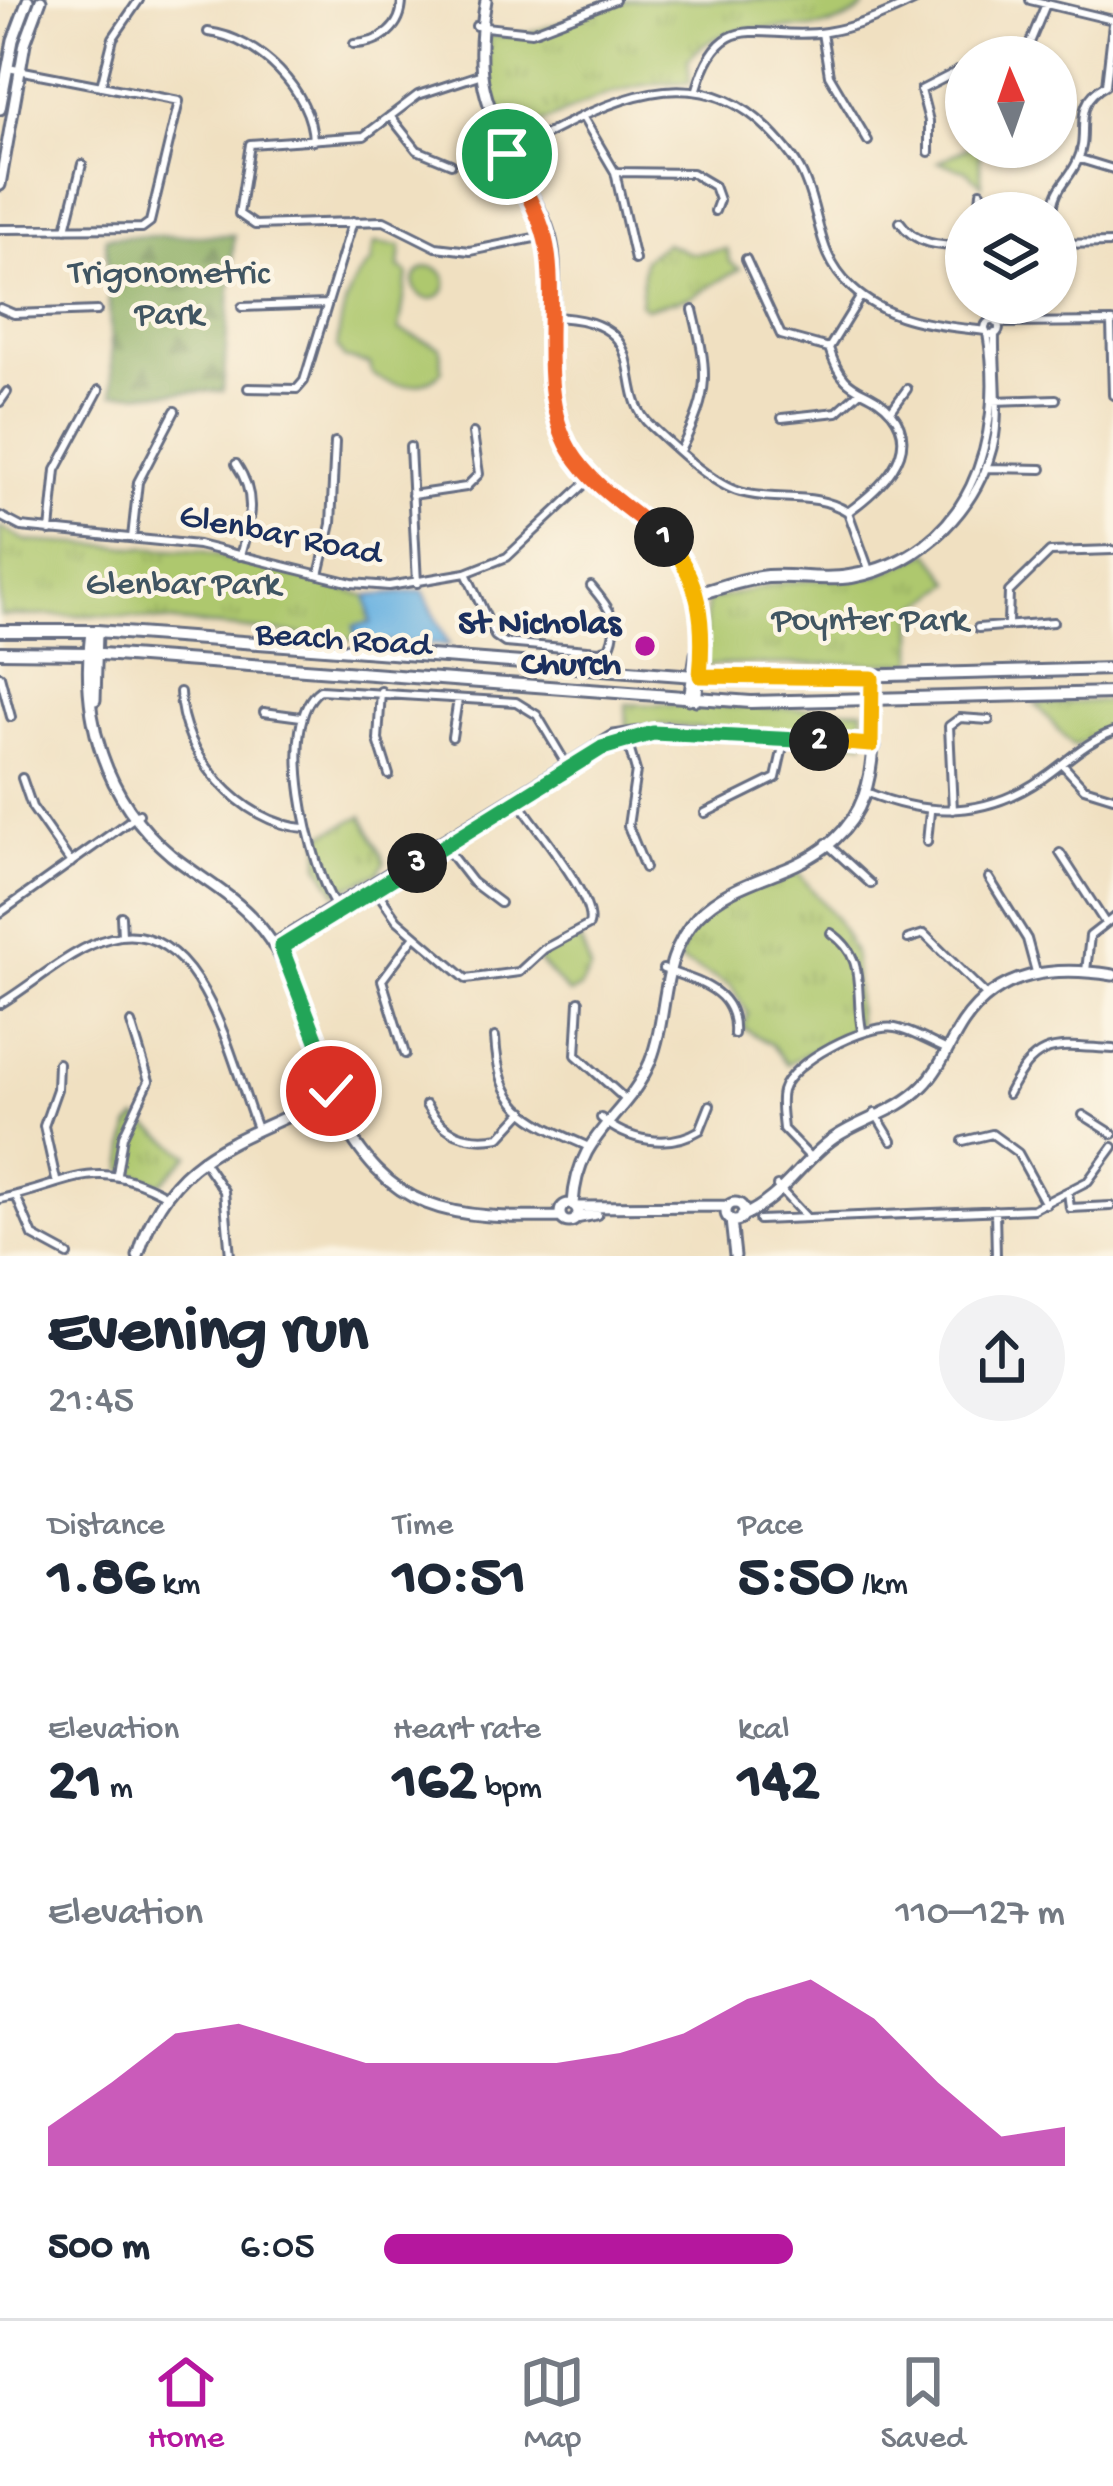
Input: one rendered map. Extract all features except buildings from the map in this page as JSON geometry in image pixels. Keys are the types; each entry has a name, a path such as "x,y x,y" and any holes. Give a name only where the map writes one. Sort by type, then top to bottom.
{"main road":[{"name":"Beach Road","path":"0,631 94,631 696,676 872,678 1113,669"},
{"name":"Beach Road","path":"0,652 92,653 693,699 1113,693"}],"street":[{"path":"0,109 28,0"},
{"path":"0,185 25,43 41,0"},
{"path":"101,86 113,38 140,0"},
{"path":"354,44 369,43 388,33 399,19 401,0"},
{"path":"483,0 476,76 547,236 556,417 588,480 663,537 695,595 698,643 693,699"},
{"path":"567,0 571,13"},
{"path":"479,27 532,32 571,13 615,0"},
{"path":"697,89 710,51 731,34 822,33 884,16 916,0"},
{"path":"1030,0 1113,22 1109,85 1090,93 1081,112 1080,159 1054,192"},
{"path":"1033,36 1046,4"},
{"path":"208,32 231,39 272,65 297,89 309,106 314,141"},
{"path":"822,33 829,75 868,141"},
{"path":"0,229 142,228 150,222 179,101 8,68"},
{"path":"476,76 418,94 364,136 250,143 239,214 255,225 384,221 436,247 470,251 547,236"},
{"path":"929,152 929,121 921,90 945,78"},
{"path":"509,153 645,90 697,89 752,112 799,165 826,254 861,296 916,323 991,329 1112,322 1113,395"},
{"path":"389,115 417,150 451,164"},
{"path":"582,116 615,172 635,260"},
{"path":"1080,159 1113,169"},
{"path":"66,230 82,164"},
{"path":"615,172 692,173 714,186 715,212"},
{"path":"248,388 297,389 353,221"},
{"path":"900,222 908,234 926,243 945,244"},
{"path":"1077,244 1113,243"},
{"path":"746,259 781,335 798,344 830,348"},
{"path":"830,348 861,296"},
{"path":"242,307 327,304"},
{"path":"0,308 14,314 97,311"},
{"path":"681,449 706,401 707,371 693,310"},
{"path":"551,317 584,321 615,339 626,351 645,420 739,491 822,498 848,512 868,570"},
{"path":"695,595 756,576 839,576 868,570 921,544 969,493 984,467 993,400 991,329"},
{"path":"830,348 840,376 858,393 891,411 902,448 893,471 848,512"},
{"path":"891,411 907,389"},
{"path":"50,532 56,470 99,390"},
{"path":"0,402 8,392"},
{"path":"782,418 837,412 858,393"},
{"path":"993,400 1056,399"},
{"path":"132,538 138,482 175,411"},
{"path":"412,495 466,487 479,474 473,433"},
{"path":"320,575 331,524 335,442"},
{"path":"410,447 417,583"},
{"path":"236,464 250,485 252,512 240,556"},
{"path":"695,595 769,579 847,580 898,565 929,544 955,516 984,467"},
{"path":"984,467 1042,469"},
{"name":"Glenbar Road","path":"0,516 21,527 50,532 198,544 320,575 389,586 466,573 507,557 588,480"},
{"path":"1008,623 1009,592 1050,552 1113,550"},
{"path":"466,573 495,637 505,643 599,651 614,638 613,613 591,586"},
{"path":"978,628 1053,622"},
{"path":"94,631 95,699 103,743 137,816 166,850 235,901 277,946 333,1099 373,1159 424,1199 476,1213 735,1213 779,1188 839,1135 921,1088 986,995 1036,970 1113,973"},
{"path":"0,676 11,717"},
{"path":"569,1210 584,1145 651,1059 666,970 681,939 705,909 828,845 855,818 873,748 872,678"},
{"path":"336,908 314,868 306,828 301,717 304,704 326,688 525,705 537,715 568,766"},
{"path":"381,691 378,740 389,775"},
{"path":"180,692 194,747 211,772 269,820 306,828"},
{"path":"452,737 458,698"},
{"path":"264,712 301,717"},
{"path":"953,810 949,727 960,718 989,720"},
{"path":"864,791 930,812 1006,800 1113,732"},
{"path":"277,946 568,766 626,736 666,733 873,748"},
{"path":"626,736 636,771 628,826 646,868"},
{"path":"705,812 776,778 785,741"},
{"path":"1062,764 1084,788 1113,797"},
{"path":"22,778 40,820 72,864"},
{"path":"373,886 414,937 458,975 485,980 519,972 544,949 589,925 591,913 582,890 516,798"},
{"path":"927,842 930,812"},
{"path":"0,898 4,911 137,816"},
{"path":"443,844 472,882 500,903"},
{"path":"828,845 871,884"},
{"path":"1060,853 1108,919 1090,936 1086,969"},
{"path":"989,878 1027,938 1036,970"},
{"path":"121,916 122,936"},
{"path":"831,933 845,942 860,966 856,1002 862,1030"},
{"path":"908,939 924,934 986,995"},
{"path":"0,1004 98,943 122,936 156,941 196,974 257,1129"},
{"path":"405,1054 382,980 414,937"},
{"path":"666,970 720,992 735,1014 734,1034"},
{"path":"579,1001 576,1055 623,1097"},
{"path":"117,1174 125,1129 149,1081 131,1023"},
{"path":"810,1156 783,1129 782,1090 795,1069 862,1030 897,1028 946,1049"},
{"path":"495,1037 501,1088 524,1112 584,1145"},
{"path":"1008,1094 1023,1063 1044,1048 1113,1048"},
{"path":"56,1180 44,1126 57,1089 58,1063"},
{"path":"141,1256 168,1197 203,1161 257,1129 333,1099"},
{"path":"426,1105 450,1134 461,1137 500,1137 524,1112"},
{"path":"603,1120 632,1137 678,1139 700,1130 710,1105"},
{"path":"876,1114 892,1141"},
{"path":"1083,1115 1113,1134"},
{"path":"963,1141 992,1134 1008,1142 1046,1204"},
{"path":"759,1220 1046,1204 1088,1180 1113,1147"},
{"path":"203,1161 224,1191 230,1256"},
{"path":"0,1199 56,1180 117,1174 168,1197"},
{"path":"779,1188 806,1217"},
{"path":"1068,1192 1070,1208 1111,1207"},
{"path":"16,1196 33,1236 68,1255"},
{"path":"995,1210 996,1256"},
{"path":"735,1213 738,1256"}],"green space":[{"path":"633,0 862,0 864,8 822,27 731,32 688,59 690,83 620,91 513,138 487,82 488,36 545,28"},
{"path":"958,168 981,168 982,185"},
{"name":"Trigonometric Park","path":"234,235 223,391 113,394 106,237"},
{"path":"374,243 401,246 399,268 408,274 399,330 440,347 442,371 426,382 390,383 372,374 370,364 344,358 337,347 346,301 371,263"},
{"path":"665,243 692,254 727,249 731,263 740,269 691,297 646,308 640,304 644,259"},
{"path":"430,267 441,272 446,283 441,294 430,299 419,294 414,283 419,272"},
{"name":"Glenbar Park","path":"0,527 27,541 203,551 367,596 372,624 354,626 356,640 107,615 0,616"},
{"name":"Poynter Park","path":"930,552 952,583 914,610 914,663 703,665 707,601 784,582 877,576"},
{"path":"1113,701 1113,728 1073,746 1035,704"},
{"path":"626,704 863,710 864,742 661,725 627,728"},
{"path":"362,816 385,862 378,873 336,893 320,866 320,836"},
{"path":"798,873 836,918 854,953 858,1026 787,1064 772,1045 743,1028 748,1014 731,986 680,961 694,925 708,912 742,892"},
{"path":"579,937 591,969 580,988 569,994 537,959"},
{"path":"137,1118 189,1155 160,1184 123,1169 129,1127"}],"water":[{"path":"423,591 449,645 356,640 354,626 371,623 367,596"}],"place":[{"name":"St Nicholas Church","path":"645,646"}],"route":[{"path":"331,1091 336,1090 325,1055 281,947 338,910 602,748 627,738 666,733 871,745 872,678 700,676 702,616 686,567 663,537 585,472 560,428 553,397 554,317 548,317 548,252 540,222 507,154"}]}
